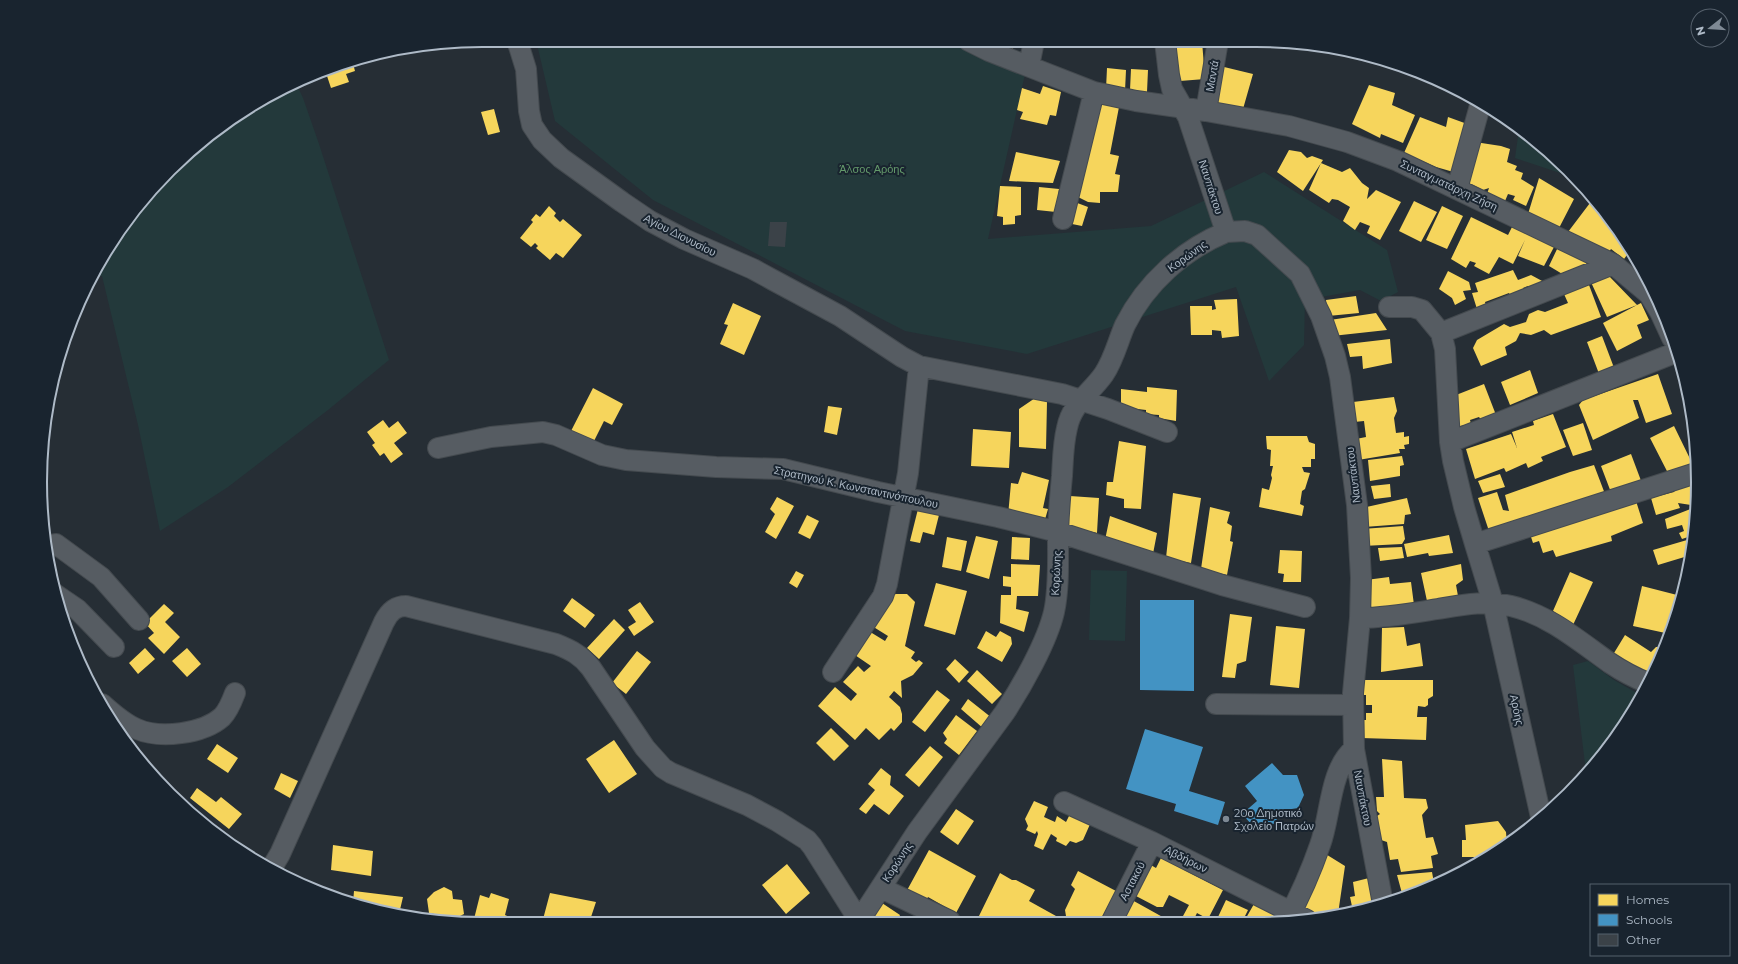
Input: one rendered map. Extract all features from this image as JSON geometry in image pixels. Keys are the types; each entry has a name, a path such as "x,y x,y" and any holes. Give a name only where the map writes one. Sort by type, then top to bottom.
{"street":[{"name":"Αγίου Διονυσίου","path":"519,47 526,69 529,111 532,125 542,140 561,158 650,221 684,239 753,269 840,316 902,358 919,366 1040,389 1082,399 1167,432"},
{"name":"Συνταγματάρχη Ζήση","path":"981,47 1094,92 1136,102 1206,111 1289,126 1347,142 1398,161 1623,263 1647,292"},
{"path":"1029,66 1033,47"},
{"name":"Ναυπάκτου","path":"1166,47 1171,85 1184,108 1192,127 1226,232 1245,231 1257,235 1300,274 1321,316 1335,356 1344,401 1357,505 1361,578 1360,618 1353,705 1354,749 1382,898"},
{"name":"Μαντά","path":"1206,111 1217,47"},
{"path":"1063,219 1094,92"},
{"path":"1457,189 1479,108"},
{"name":"Κορώνης","path":"863,917 938,802 1005,712 1029,670 1050,627 1054,611 1057,581 1058,532 1066,430 1074,409 1104,374 1112,360 1130,316 1156,281 1169,267 1184,255 1212,238 1226,232"},
{"path":"1389,307 1412,307 1422,310 1441,333 1623,263"},
{"name":"Αρόης","path":"1441,333 1445,349 1450,442 1462,499 1493,603 1540,812"},
{"path":"1450,442 1672,354"},
{"path":"833,672 883,596 891,566 904,498 912,442 919,366"},
{"name":"Στρατηγού Κ. Κωνσταντινόπουλου","path":"438,448 492,437 543,432 556,435 602,455 626,460 716,467 783,469 904,498 998,517 1058,532 1222,585 1305,607"},
{"path":"1475,544 1691,475"},
{"path":"52,545 56,544 101,577 139,620"},
{"path":"63,599 77,608 114,647"},
{"path":"1360,618 1376,618 1466,604 1493,603 1518,608 1554,624 1588,646 1610,663 1643,680"},
{"path":"274,864 280,854 384,622 392,611 400,606 406,606 556,644 575,652 591,668 645,748 658,764 671,773 757,810 807,840 857,917"},
{"path":"114,714 136,729 154,734 173,734 204,727 218,719 225,713 235,693"},
{"path":"1216,704 1353,705"},
{"path":"1296,915 1321,844 1340,769 1345,757 1354,749"},
{"name":"Αβδήρων","path":"1064,802 1152,842 1292,915"},
{"name":"Αστακού","path":"1114,917 1152,842"},
{"path":"881,888 942,917"}],"green space":[{"name":"Άλσος Αρόης","path":"538,47 964,47 974,53 1025,74 988,239 1151,226 1264,172 1387,250 1398,292 1381,301 1360,290 1305,300 1304,345 1269,381 1236,287 1027,354 905,331 653,200 555,121"},
{"path":"298,88 319,144 389,360 328,410 228,487 160,531 138,425 102,276 99,276 120,240 155,195 174,174 217,137 240,120 264,105"},
{"path":"1518,135 1560,171 1560,173 1515,158"},
{"path":"1091,570 1127,571 1125,641 1089,640"},
{"path":"1588,661 1614,680 1637,693 1618,724 1585,766 1573,665"}],"building: Homes":[{"path":"1005,47 1013,47 1012,50"},
{"path":"1176,47 1202,47 1205,79 1180,81"},
{"path":"1220,66 1253,74 1243,109 1213,103"},
{"path":"354,67 355,71 346,74 349,82 331,88 327,76"},
{"path":"1107,68 1126,70 1125,91 1106,89"},
{"path":"1131,69 1148,70 1147,92 1130,90"},
{"path":"1369,85 1395,93 1392,105 1415,115 1403,143 1381,134 1380,138 1352,124"},
{"path":"1043,86 1061,92 1056,116 1050,115 1047,125 1020,119 1023,112 1017,110 1022,88 1040,94"},
{"path":"1098,102 1119,107 1110,154 1119,156 1115,174 1120,175 1118,192 1100,192 1100,203 1088,202 1076,196"},
{"path":"494,109 500,132 488,135 481,112"},
{"path":"1420,117 1446,127 1448,117 1470,125 1457,173 1436,167 1404,153"},
{"path":"1475,142 1510,149 1507,162 1517,166 1515,170 1523,173 1521,179 1534,187 1526,206 1513,200 1515,196 1508,194 1505,201 1487,194 1489,188 1483,190 1465,181"},
{"path":"1289,150 1301,152 1307,158 1312,156 1323,160 1303,191 1277,172"},
{"path":"1016,152 1060,161 1053,183 1009,181"},
{"path":"1321,163 1342,172 1350,168 1362,183 1369,188 1367,199 1376,190 1401,202 1380,240 1367,233 1370,226 1360,222 1355,230 1343,221 1350,207 1338,200 1332,199 1329,203 1309,190"},
{"path":"1539,178 1574,199 1558,230 1528,214"},
{"path":"1000,186 1021,187 1021,215 1015,216 1015,224 1003,225 1003,217 997,216"},
{"path":"1039,187 1059,189 1056,212 1037,210"},
{"path":"1072,201 1088,207 1082,226 1072,224 1073,220 1066,217"},
{"path":"1414,201 1437,212 1421,242 1399,231"},
{"path":"1590,203 1618,240 1627,255 1624,259 1611,249 1609,252 1568,232"},
{"path":"549,206 556,213 554,216 560,222 563,219 582,235 563,258 556,253 550,260 536,248 538,246 535,243 531,247 520,238 533,222 531,220 536,214 540,217"},
{"path":"1442,206 1463,216 1447,249 1426,240"},
{"path":"1471,217 1508,235 1513,225 1554,247 1544,266 1518,256 1525,240 1513,264 1499,257 1489,274 1474,266 1476,263 1470,261 1466,268 1451,259"},
{"path":"1558,247 1588,261 1580,273 1569,278 1549,266"},
{"path":"1634,266 1640,279 1639,279 1630,270"},
{"path":"1513,270 1518,280 1531,275 1544,282 1529,288 1528,286 1523,288 1524,292 1511,297 1509,293 1485,302 1486,306 1477,309 1472,293 1478,292 1475,283"},
{"path":"1448,271 1469,282 1471,290 1463,291 1466,299 1455,305 1452,298 1439,289"},
{"path":"1608,275 1637,305 1607,317 1590,280"},
{"path":"1589,285 1601,317 1551,335 1544,330 1531,335 1520,333 1516,341 1505,347 1507,355 1481,366 1473,348 1477,340 1504,324 1510,327 1526,322 1529,314 1538,310 1545,312 1568,303 1564,294"},
{"path":"1356,296 1359,313 1328,316 1326,300"},
{"path":"1237,299 1239,336 1222,338 1221,331 1212,330 1212,335 1191,335 1190,306 1212,306 1212,310 1216,309 1214,300"},
{"path":"733,303 761,316 744,355 720,344 728,325 724,324"},
{"path":"1641,303 1649,320 1637,325 1642,338 1617,351 1603,323"},
{"path":"1376,313 1387,330 1332,336 1330,320"},
{"path":"1602,336 1616,373 1601,379 1587,342"},
{"path":"1390,339 1392,363 1363,369 1362,356 1350,357 1347,344"},
{"path":"1530,370 1538,393 1510,405 1501,382"},
{"path":"1658,374 1672,414 1646,423 1638,400 1633,400 1639,418 1593,440 1579,405 1583,400"},
{"path":"1484,384 1496,415 1482,421 1479,417 1470,420 1471,424 1460,426 1451,397"},
{"path":"1147,387 1177,390 1176,421 1159,418 1159,415 1146,414 1146,410 1121,407 1121,389 1147,392"},
{"path":"593,388 623,404 612,425 604,421 593,443 571,431"},
{"path":"1041,394 1047,402 1046,449 1019,447 1019,409"},
{"path":"1394,397 1397,411 1394,418 1396,433 1404,432 1404,437 1409,436 1409,444 1404,445 1405,449 1399,449 1400,453 1358,460 1356,439 1366,437 1364,421 1354,422 1353,402"},
{"path":"828,406 842,408 837,435 824,432"},
{"path":"1553,414 1566,447 1541,457 1543,461 1528,468 1526,463 1506,472 1504,468 1475,479 1466,449 1511,434 1517,448 1512,432 1534,425 1533,421"},
{"path":"383,420 389,428 398,421 407,433 394,443 403,454 391,463 384,453 380,456 372,445 375,443 367,432"},
{"path":"1583,423 1592,450 1573,456 1563,430"},
{"path":"1674,426 1690,459 1691,468 1670,477 1650,438"},
{"path":"973,429 1011,432 1009,468 971,466"},
{"path":"1266,436 1307,436 1309,442 1315,444 1315,459 1311,459 1311,467 1302,467 1304,472 1310,473 1305,489 1302,491 1300,504 1304,506 1302,516 1259,507 1262,488 1269,490 1272,478 1271,475 1273,466 1270,466 1271,450 1267,449"},
{"path":"1119,441 1146,446 1141,509 1124,508 1124,499 1106,495 1107,482 1113,482"},
{"path":"1631,454 1643,486 1612,495 1601,466"},
{"path":"1402,456 1404,465 1400,466 1400,476 1370,481 1368,460"},
{"path":"1594,465 1605,494 1489,531 1478,498 1497,492 1503,510 1509,511 1505,495"},
{"path":"1022,472 1049,480 1043,508 1048,509 1044,523 1008,516 1011,483 1018,484"},
{"path":"1500,474 1505,487 1483,493 1478,481"},
{"path":"1691,481 1690,505 1678,503 1680,508 1656,515 1651,498 1674,492 1678,486"},
{"path":"1390,484 1391,497 1374,499 1371,486"},
{"path":"1173,493 1201,498 1191,563 1166,558"},
{"path":"1070,496 1099,498 1097,533 1063,525"},
{"path":"777,497 794,506 776,539 765,532 775,514 770,509"},
{"path":"1407,498 1411,514 1405,515 1404,524 1364,527 1362,508"},
{"path":"1636,501 1643,523 1611,536 1612,541 1556,557 1553,550 1543,553 1539,541 1533,543 1530,534"},
{"path":"1210,507 1230,512 1227,523 1232,526 1230,541 1233,542 1227,575 1201,569"},
{"path":"918,509 939,515 934,535 923,532 920,543 910,541"},
{"path":"1690,509 1687,537 1682,539 1679,533 1684,531 1682,525 1667,529 1665,519"},
{"path":"807,515 819,521 810,539 798,533"},
{"path":"1110,516 1157,533 1152,559 1105,540"},
{"path":"1403,526 1405,539 1402,544 1363,546 1362,529"},
{"path":"1449,535 1453,553 1429,556 1428,553 1407,557 1404,544"},
{"path":"976,536 998,541 989,579 966,572"},
{"path":"947,537 967,541 961,571 942,567"},
{"path":"1012,537 1030,538 1029,560 1011,559"},
{"path":"1687,540 1684,557 1658,565 1653,550"},
{"path":"1402,547 1404,558 1380,561 1378,548"},
{"path":"1280,550 1302,551 1301,582 1283,582 1284,574 1278,573"},
{"path":"1011,564 1040,565 1038,596 1017,596 1016,609 1029,612 1024,632 1000,623 1001,595 1011,595 1011,587 1003,586 1003,576 1011,577"},
{"path":"1461,564 1463,580 1456,585 1458,596 1427,601 1421,573"},
{"path":"796,571 804,575 797,588 789,583"},
{"path":"1570,572 1593,582 1573,625 1553,611"},
{"path":"1389,577 1390,584 1411,582 1414,605 1368,609 1366,580"},
{"path":"936,583 967,591 955,635 924,626"},
{"path":"1642,586 1676,595 1664,633 1633,626"},
{"path":"896,594 907,594 915,602 905,646 915,652 911,658 916,662 919,660 923,663 913,675 901,681 902,698 894,691 889,697 900,707 902,722 894,731 891,728 879,740 866,728 855,740 818,706 835,687 851,701 857,694 843,682 858,666 864,672 871,666 852,653 867,630 885,641 888,636 872,626 890,596"},
{"path":"572,598 595,615 585,628 563,611"},
{"path":"640,602 654,622 634,636 628,627 636,622 628,610"},
{"path":"164,604 174,613 165,622 180,637 164,654 148,638 154,633 145,623"},
{"path":"1230,614 1252,617 1246,661 1237,664 1235,678 1222,677"},
{"path":"614,619 625,630 599,659 587,648"},
{"path":"1276,626 1305,629 1299,688 1270,685"},
{"path":"1404,627 1407,646 1420,643 1423,666 1381,672 1382,628"},
{"path":"986,631 996,637 1000,631 1011,637 1012,644 1002,662 977,648"},
{"path":"1625,635 1651,652 1656,647 1658,647 1645,676 1614,653"},
{"path":"145,648 155,659 138,674 129,663"},
{"path":"187,648 201,664 187,677 172,661"},
{"path":"637,651 651,662 626,694 612,683"},
{"path":"955,659 969,672 959,683 946,669"},
{"path":"977,670 1002,694 992,704 967,681"},
{"path":"1362,680 1433,680 1433,696 1428,699 1428,705 1425,707 1418,706 1417,717 1427,717 1426,740 1361,738 1361,720 1366,720 1366,713 1372,713 1372,705 1366,705 1366,695 1362,695"},
{"path":"937,690 950,700 925,732 912,722"},
{"path":"968,699 992,718 984,729 961,709"},
{"path":"956,715 977,731 959,755 944,743 947,739 943,733"},
{"path":"831,728 849,746 834,761 816,743"},
{"path":"614,740 637,774 609,793 586,759"},
{"path":"217,744 238,758 228,773 207,759"},
{"path":"930,746 943,757 919,787 905,775"},
{"path":"1382,759 1402,761 1404,798 1426,799 1428,808 1422,815 1426,838 1433,837 1438,854 1431,856 1433,868 1401,872 1398,859 1390,860 1387,842 1381,840 1377,816 1380,814 1377,811 1376,797 1384,797"},
{"path":"881,768 891,776 890,785 904,796 889,815 874,804 866,814 859,809 875,790 868,784"},
{"path":"281,773 298,781 290,798 274,789"},
{"path":"197,788 216,802 221,797 242,814 229,829 190,798"},
{"path":"1034,801 1048,807 1044,817 1055,822 1057,816 1066,822 1071,812 1091,822 1083,840 1076,843 1070,841 1066,846 1056,841 1057,838 1051,834 1043,850 1034,846 1038,834 1037,831 1035,834 1026,830 1028,826 1025,819"},
{"path":"956,809 974,821 958,845 940,832"},
{"path":"1498,821 1506,832 1506,838 1474,859 1474,857 1462,857 1462,840 1466,840 1465,825"},
{"path":"333,845 373,851 371,876 331,870"},
{"path":"929,850 976,876 956,913 928,897 924,904 905,894"},
{"path":"1324,853 1345,866 1339,909 1309,913 1301,909"},
{"path":"1161,858 1223,890 1209,917 1204,917 1197,913 1195,917 1183,916 1189,905 1169,895 1163,907 1157,907 1136,896 1149,864 1156,868"},
{"path":"787,864 810,893 786,914 762,885"},
{"path":"1078,871 1116,891 1102,917 1068,917 1066,916 1065,910 1075,889 1071,885"},
{"path":"1432,872 1433,879 1402,892 1397,875"},
{"path":"1000,873 1035,890 1029,901 1056,916 981,917 979,916"},
{"path":"1369,878 1373,901 1352,906 1350,897 1355,896 1353,882"},
{"path":"444,887 452,891 453,899 462,900 464,914 460,916 429,913 427,899 434,892"},
{"path":"354,891 403,897 400,909 353,897"},
{"path":"491,893 509,899 505,915 510,917 475,917 480,895 489,898"},
{"path":"550,893 596,902 591,917 544,917"},
{"path":"1132,900 1163,917 1124,917"},
{"path":"1226,900 1248,910 1244,917 1218,917"},
{"path":"879,901 900,915 899,917 869,917"},
{"path":"1254,904 1274,915 1273,916 1247,917"}],"building: Schools":[{"path":"1140,600 1194,600 1194,691 1140,690"},
{"path":"1145,729 1203,747 1189,791 1225,802 1218,825 1174,811 1176,804 1126,789"},
{"path":"1272,763 1283,775 1297,775 1304,795 1298,808 1279,811 1276,822 1269,827 1253,826 1242,814 1257,801 1245,786"}],"building: Other":[{"path":"770,222 787,222 785,247 768,246"}],"place":[{"name":"20ο Δημοτικό Σχολείο Πατρών","path":"1226,819"}]}
